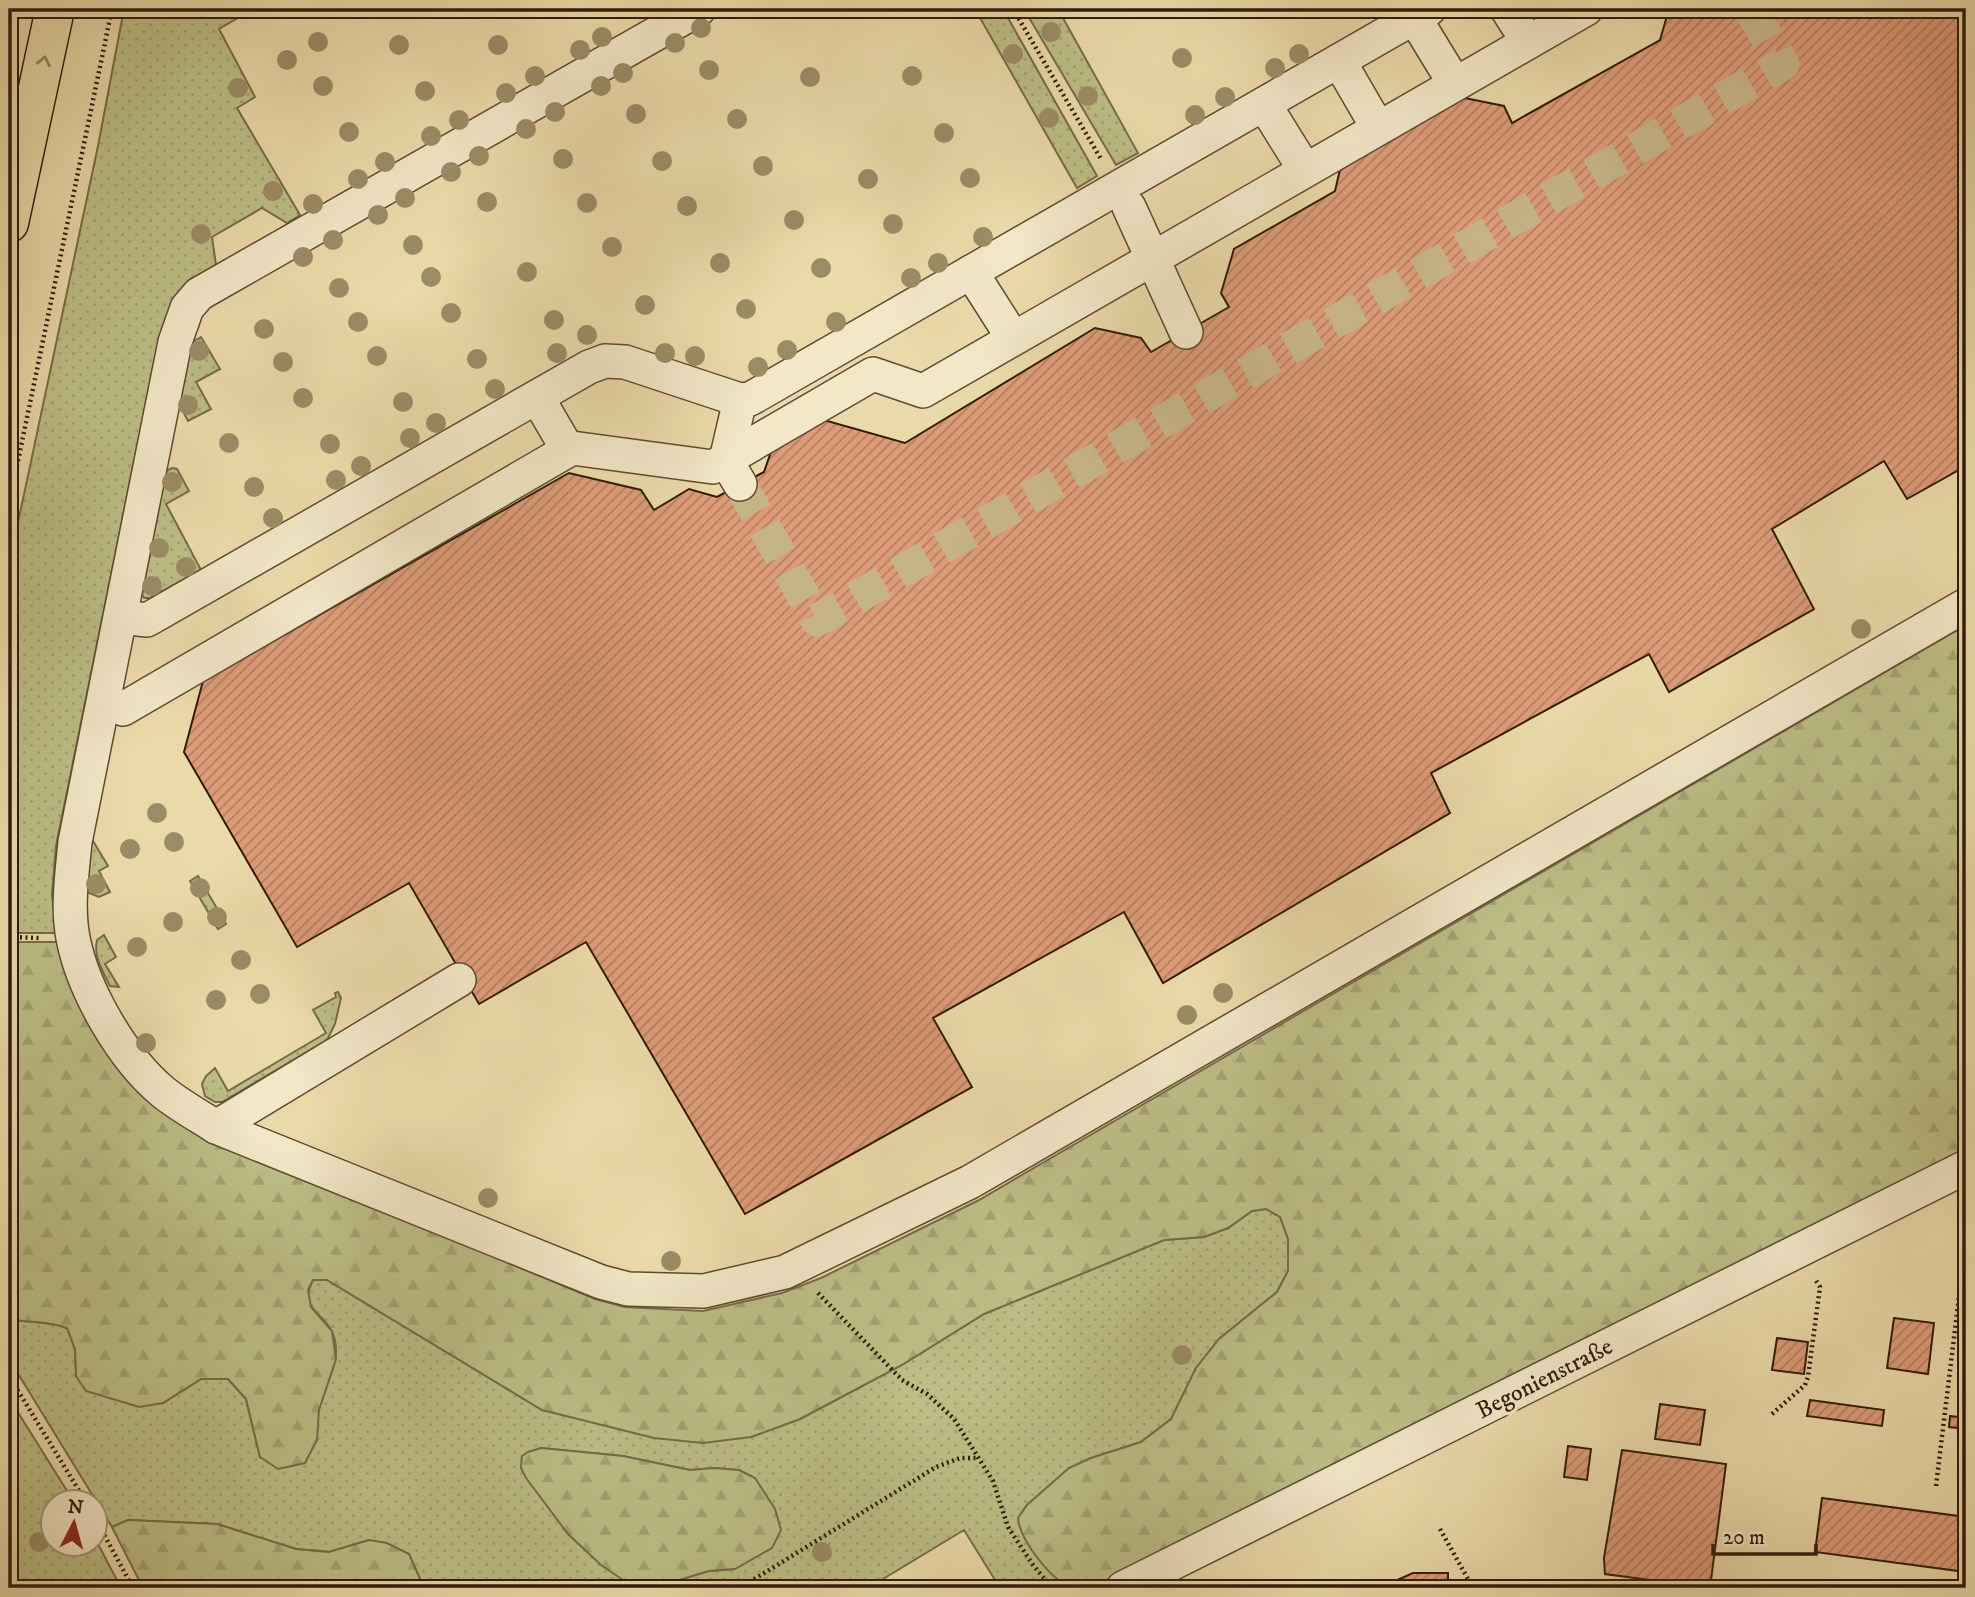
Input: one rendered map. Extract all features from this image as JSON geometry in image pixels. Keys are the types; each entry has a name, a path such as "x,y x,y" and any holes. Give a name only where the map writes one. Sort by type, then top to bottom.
{"main road":[{"path":"9,223 55,9"}],"street":[{"path":"699,9 199,294 187,308 175,342 75,842 70,896 73,937 102,1016 136,1065 163,1091 216,1127 601,1282 628,1289 704,1291 785,1272 970,1182 1966,605"},
{"path":"1507,9 1528,42"},
{"path":"123,709 253,643 405,556 572,448 733,472 873,374 923,391 1586,9"},
{"path":"121,617 147,620 589,366 605,361 625,362 740,400 750,399 971,272 1124,197 1264,104 1422,13 1455,84"},
{"path":"1339,61 1378,128"},
{"path":"1264,104 1305,170"},
{"path":"1124,197 1186,331"},
{"path":"971,272 1013,338"},
{"path":"537,397 568,450"},
{"path":"733,472 740,400"},
{"path":"216,1127 459,980"},
{"name":"Begonienstraße","path":"1123,1588 1966,1167"}],"path":[{"path":"9,504 112,9"},
{"path":"1013,9 1124,197"},
{"path":"9,937 45,938"},
{"path":"1936,1486 1966,1239"},
{"path":"1772,1414 1805,1385 1808,1377 1820,1287 1799,1250"},
{"path":"785,1272 818,1292 889,1363 902,1380 927,1394 954,1419 993,1481 1008,1527 1032,1565 1052,1588"},
{"path":"9,1376 77,1488"},
{"path":"740,1588 936,1467 960,1458 978,1458"},
{"path":"1440,1530 1473,1588"},
{"path":"108,1542 133,1588"}],"green space":[{"path":"124,9 253,9 219,29 255,97 237,108 300,215 287,223 262,208 212,237 216,265 192,281 159,338 56,846 52,895 57,933 9,933 9,565 98,146"},
{"path":"975,9 1003,9 1097,176 1077,188"},
{"path":"1024,9 1058,9 1138,153 1116,165"},
{"path":"201,337 220,369 196,382 211,409 188,421 179,404 191,343"},
{"path":"177,469 189,491 166,504 201,570 150,598 144,598 142,594 166,471"},
{"path":"1966,625 1966,1151 1091,1588 1073,1588 1046,1569 1030,1548 1018,1518 1027,1505 1069,1468 1141,1442 1171,1419 1196,1368 1219,1339 1277,1292 1288,1271 1288,1239 1280,1217 1266,1209 1252,1211 1228,1228 1204,1237 1164,1240 984,1314 902,1365 800,1419 751,1437 703,1443 654,1438 542,1410 327,1280 313,1280 308,1290 311,1307 332,1331 336,1359 319,1410 317,1440 305,1463 278,1469 260,1457 246,1399 228,1379 201,1379 163,1403 139,1407 86,1391 76,1376 75,1349 67,1328 9,1319 9,942 59,942 210,1138 595,1299 625,1307 703,1311 782,1293 821,1278 979,1200"},
{"path":"93,841 108,866 99,871 110,892 99,897 87,892 89,846"},
{"path":"198,876 226,924 218,929 190,881"},
{"path":"104,935 116,957 105,964 119,987 110,986 98,958 97,940"},
{"path":"338,992 341,998 335,1024 327,1040 222,1102 215,1102 205,1096 202,1084 215,1068 228,1091 326,1033 313,1010 336,997 335,993"},
{"path":"1266,1209 1280,1217 1288,1239 1288,1271 1277,1292 1219,1339 1196,1368 1171,1419 1141,1442 1069,1468 1027,1505 1018,1518 1063,1583 1075,1588 1000,1588 964,1530 868,1588 652,1588 709,1571 735,1569 755,1479 739,1470 690,1470 623,1456 541,1448 632,1586 643,1588 424,1588 409,1554 369,1540 330,1552 296,1549 217,1524 128,1520 112,1527 108,1520 108,1488 88,1488 9,1359 9,1319 67,1328 75,1349 76,1376 163,1403 201,1379 228,1379 246,1399 260,1457 317,1440 318,1412 336,1353 332,1332 308,1298 313,1280 327,1280 542,1410 751,1437 800,1419 902,1365 984,1314 1164,1240 1204,1237 1228,1228 1252,1211"},
{"path":"9,1398 65,1488 38,1488 38,1558 105,1558 121,1588 9,1588"},
{"path":"541,1448 623,1456 690,1470 739,1470 755,1478 775,1509 781,1530 772,1548 735,1569 709,1571 652,1588 632,1586 601,1565 568,1534 526,1478 521,1468 522,1456"},
{"path":"128,1520 217,1524 296,1549 329,1552 369,1540 387,1543 409,1554 424,1588 143,1588 112,1527"}],"building":[{"path":"1669,9 1966,9 1966,466 1907,499 1884,461 1772,529 1814,609 1669,692 1649,654 1431,773 1450,813 1163,983 1124,912 933,1018 972,1087 745,1214 586,942 479,1004 409,883 297,947 184,752 203,681 569,473 641,490 654,510 689,489 717,497 764,472 773,446 817,418 905,443 1095,328 1141,338 1151,352 1229,307 1221,293 1234,249 1335,191 1342,161 1455,96 1504,106 1512,123 1660,40"},
{"path":"1894,1318 1934,1323 1928,1374 1887,1368"},
{"path":"1777,1338 1808,1342 1804,1374 1772,1370"},
{"path":"1810,1400 1884,1410 1882,1426 1807,1416"},
{"path":"1660,1404 1705,1410 1700,1445 1655,1439"},
{"path":"1950,1416 1966,1418 1966,1429 1949,1427"},
{"path":"1568,1446 1591,1449 1587,1480 1564,1477"},
{"path":"1622,1450 1726,1464 1710,1588 1605,1574 1604,1558"},
{"path":"1822,1498 1966,1517 1966,1572 1815,1552"},
{"path":"1413,1573 1448,1573 1448,1588 1379,1588"}],"tunnel":[{"path":"740,484 817,620 1783,64 1750,9"}]}
